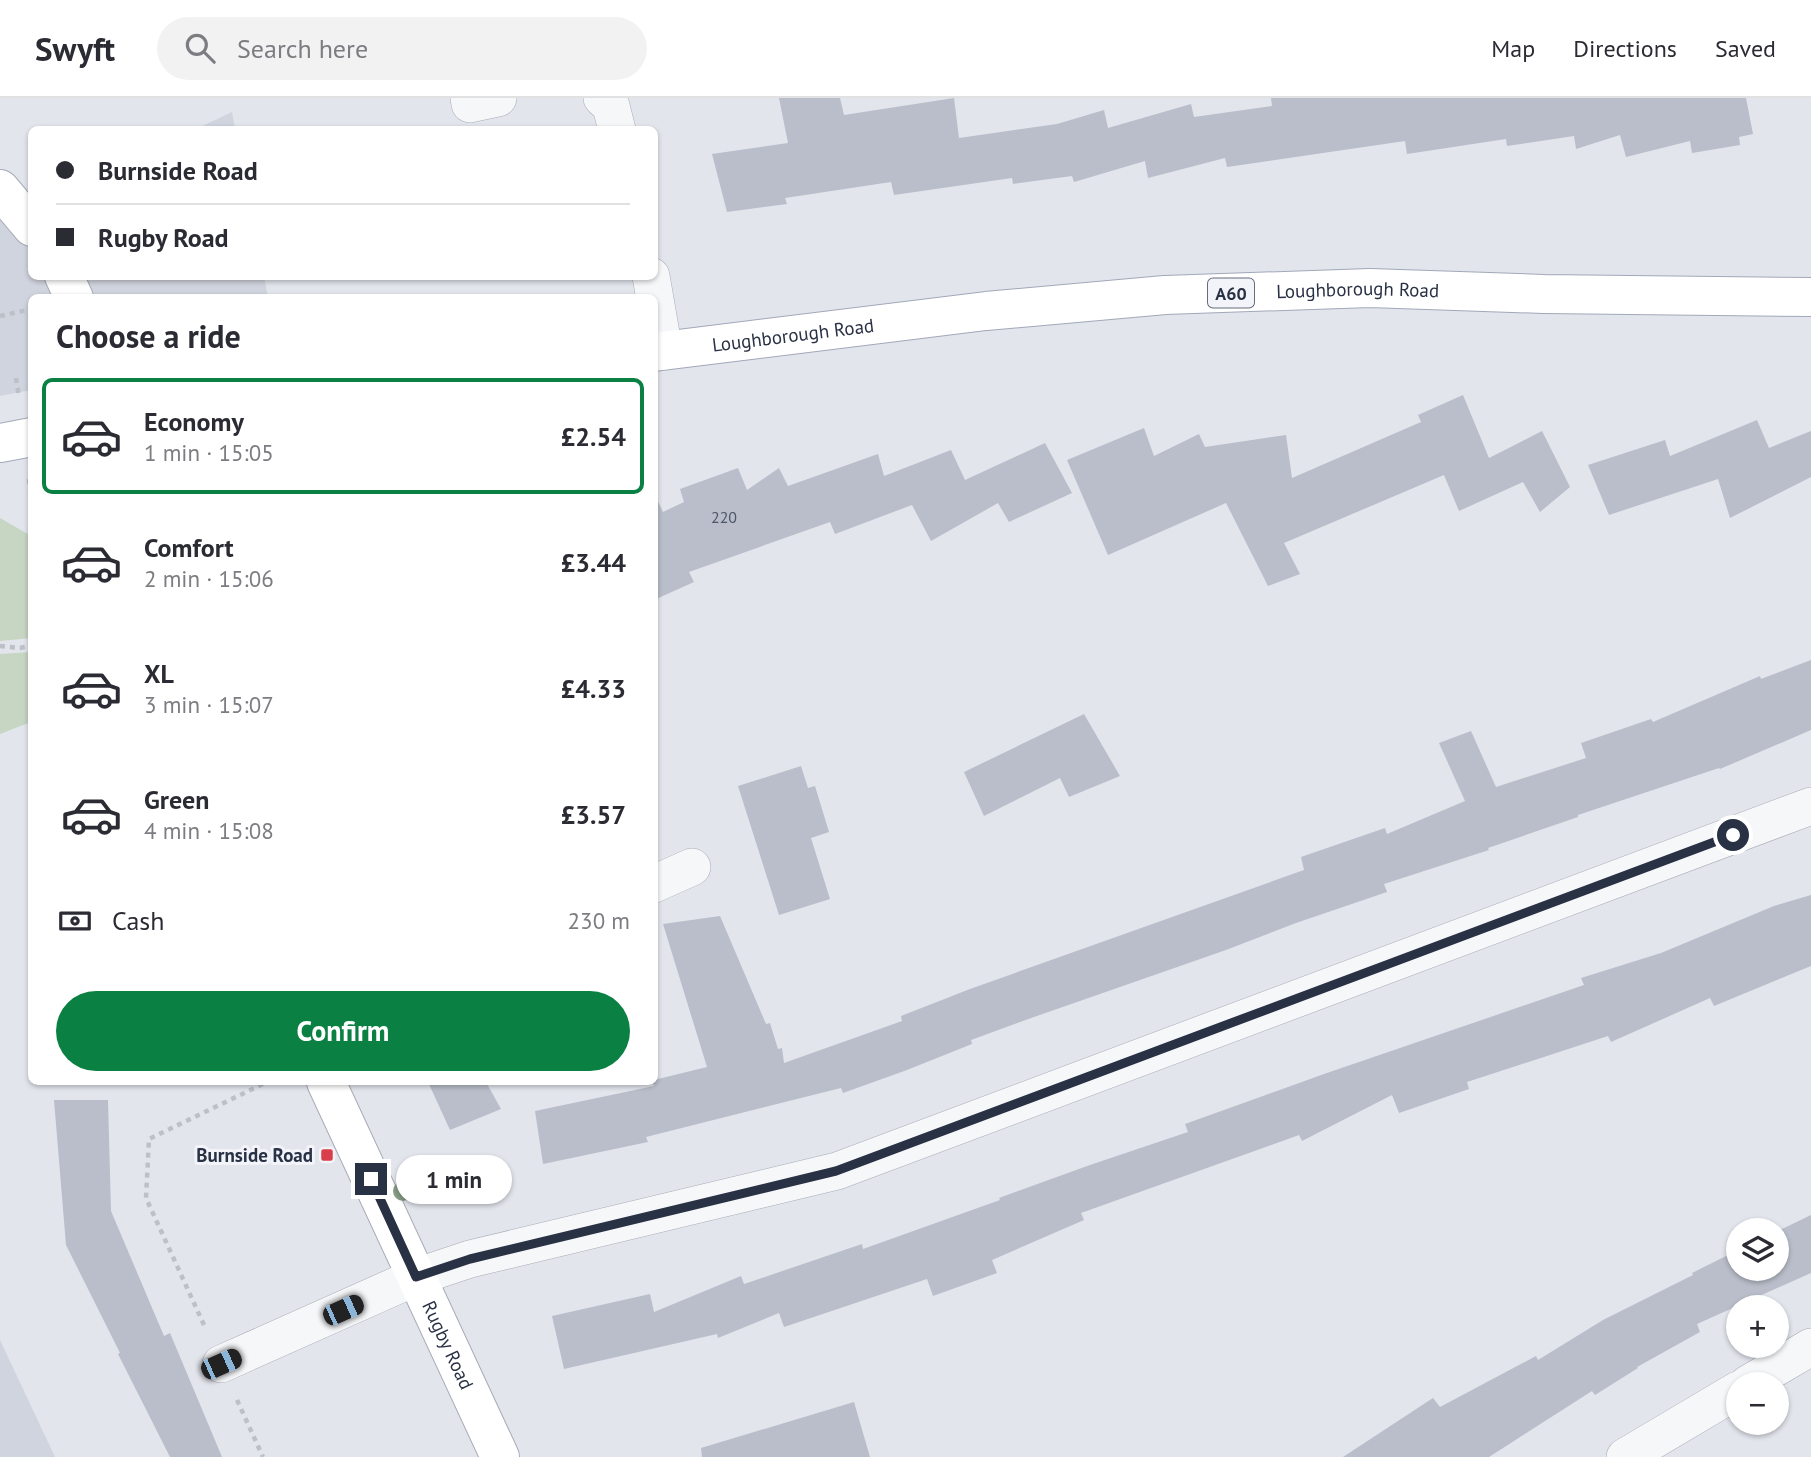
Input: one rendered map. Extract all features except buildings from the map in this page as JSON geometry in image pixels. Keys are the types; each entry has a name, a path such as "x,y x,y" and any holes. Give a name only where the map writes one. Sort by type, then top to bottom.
{"main road":[{"path":"0,189 28,222"},
{"name":"Loughborough Road","path":"659,352 986,311 1165,295 1370,288 1544,294 1811,297"},
{"path":"0,443 28,438"},
{"name":"Rugby Road","path":"327,1085 500,1457"}],"street":[{"path":"469,98 470,104 498,98"},
{"path":"602,98 611,106 616,126"},
{"path":"221,1364 416,1277 470,1259 836,1171 1811,806"},
{"path":"658,882 692,867"},
{"path":"1768,1372 1811,1347"},
{"path":"1625,1457 1726,1397"}],"path":[{"path":"0,316 28,310"},
{"path":"0,646 28,646"},
{"path":"261,1085 149,1139 146,1198 263,1457"}],"shaded area":[{"path":"232,112 234,126 202,126"},
{"path":"28,212 28,280 265,280 267,294 28,294 28,391 0,396 0,219 5,224"},
{"path":"0,1340 55,1457 0,1457"}],"green space":[{"path":"0,518 28,534 28,638 0,641"},
{"path":"28,652 28,723 0,734 0,654"}],"place":[{"name":"Burnside Road","path":"327,1155"}],"route":[{"path":"371,1179 416,1277 470,1259 836,1171 1733,835"}]}
